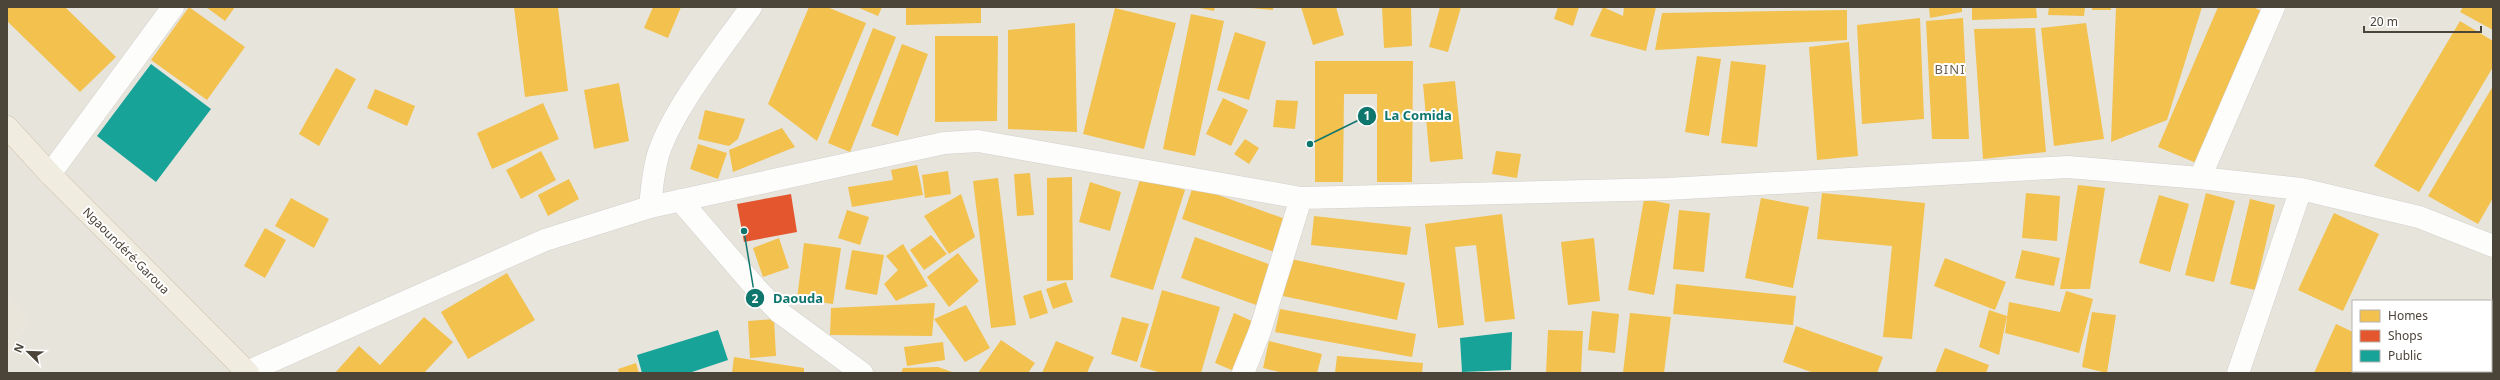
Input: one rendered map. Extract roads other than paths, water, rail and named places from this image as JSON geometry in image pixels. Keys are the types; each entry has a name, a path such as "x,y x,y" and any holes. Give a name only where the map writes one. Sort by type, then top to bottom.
{"highway":[{"name":"Ngaoundéré-Garoua","path":"7,127 50,174 247,372"}],"street":[{"path":"50,174 173,7"},
{"path":"650,207 659,152 671,126 703,75 751,7"},
{"path":"2200,178 2274,7"},
{"path":"247,372 545,240 650,207 680,200 944,143 978,141 1301,198 1667,189 2068,167 2200,178 2301,189 2419,217 2493,245"},
{"path":"2238,373 2301,189"},
{"path":"1243,373 1260,331 1301,198"},
{"path":"680,200 755,287 779,312 862,373"}],"place":[{"name":"La Comida","path":"1310,144"},
{"name":"Daouda","path":"744,231"}],"district":[{"name":"BINI","path":"1950,69"}]}
